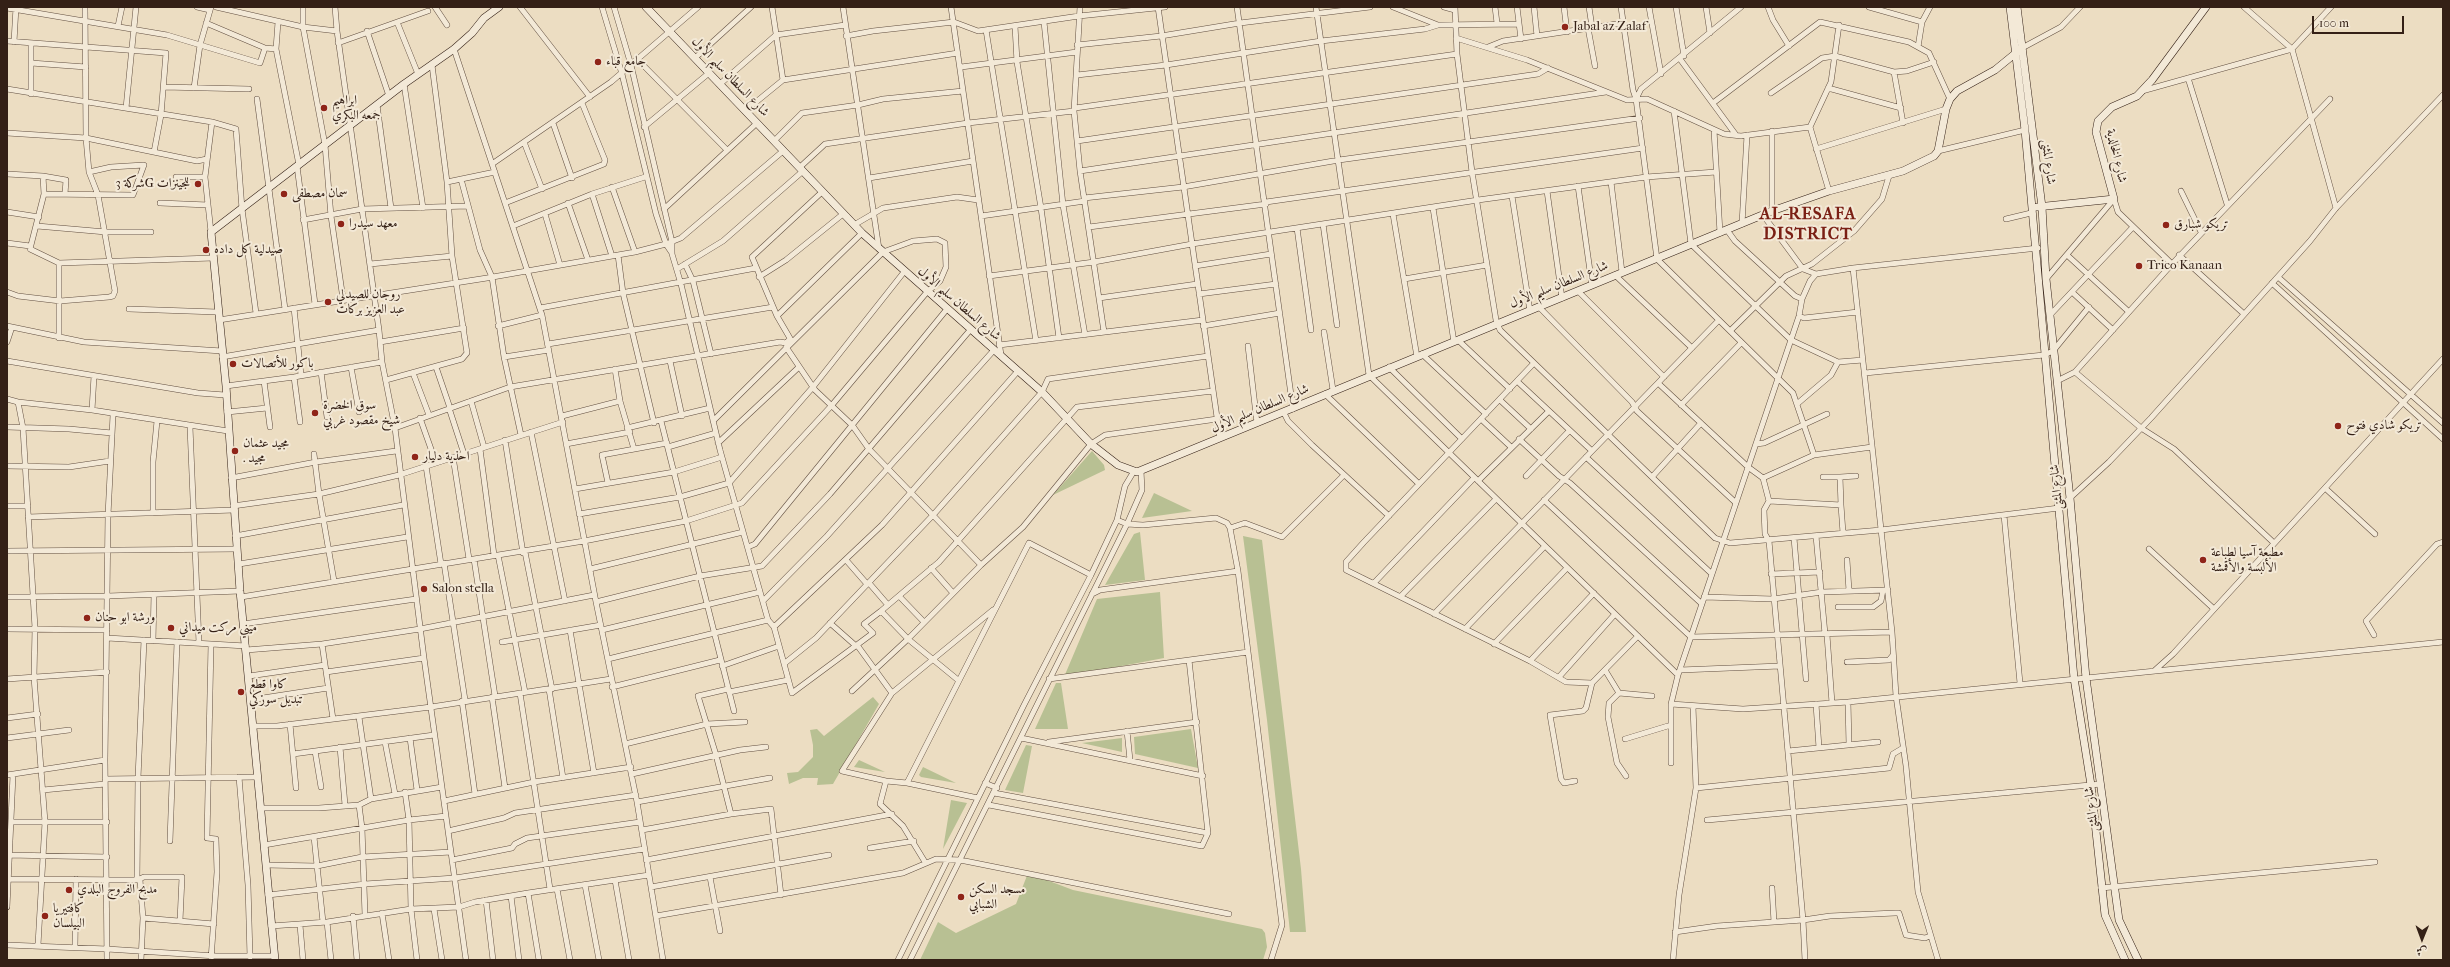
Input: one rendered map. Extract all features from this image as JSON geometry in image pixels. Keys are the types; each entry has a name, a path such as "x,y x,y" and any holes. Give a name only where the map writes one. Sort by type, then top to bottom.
{"street":[{"path":"7,292 18,296 60,301 113,296 111,263 106,232 98,195 89,172 86,138 84,7"},
{"path":"118,26 122,7"},
{"path":"126,108 136,7"},
{"path":"194,88 200,46 211,9 197,7"},
{"path":"216,7 303,27 337,31"},
{"path":"303,7 303,27 325,145 331,216 343,299"},
{"path":"335,7 349,127 370,264 382,362 395,428 396,451 403,505 466,960"},
{"path":"435,7 447,25"},
{"path":"211,232 269,190 404,84 454,49 472,33 484,18 499,7"},
{"path":"520,7 590,97"},
{"path":"602,7 622,74 645,177 666,244 672,254 677,269 718,443 729,483 768,620 774,627 792,693 873,633 864,624 931,568 958,541 1066,417 1077,407 1213,392"},
{"path":"614,7 631,65 644,127 672,242 672,254"},
{"name":"شارع السلطان سليم الأول","path":"646,7 862,234 947,309 997,348 1000,355 1042,392 1091,444 1118,464 1137,471 1293,409 1369,375 1562,298 1772,211 1829,191 1889,176 1934,156 1938,151 2025,130"},
{"path":"695,58 751,7"},
{"path":"772,7 783,80"},
{"path":"843,7 851,70 881,251"},
{"path":"951,7 961,68 981,216 997,348"},
{"path":"1080,7 1074,109 1080,171 1104,332"},
{"path":"846,36 873,31 954,22 978,31 1079,16 1165,7"},
{"path":"1237,7 1266,203 1268,232 1293,409"},
{"path":"1316,7 1334,134 1344,192 1346,221 1369,375 1448,454 1476,479 1615,614 1679,672 1780,666"},
{"path":"1077,45 1161,36 1240,23 1370,7"},
{"path":"1393,7 1438,25 1456,26 1497,23 1519,24"},
{"path":"1444,7 1455,9 1457,54 1472,172 1478,200 1497,324 1500,330 1715,538 1722,542 1730,543 1768,541 1881,530 2059,508 2142,428 2278,277 2336,208 2443,95"},
{"path":"1495,7 1497,23"},
{"path":"1517,7 1521,39"},
{"path":"1534,7 1537,36"},
{"path":"1564,7 1567,32"},
{"path":"1589,7 1595,66"},
{"path":"1621,7 1633,90 1640,118 1657,259 1793,394 1814,455"},
{"path":"1649,7 1661,74"},
{"path":"1676,7 1682,57 1736,135"},
{"path":"1706,7 1710,33"},
{"path":"1636,99 1641,89 1682,57 1741,7"},
{"path":"1768,7 1773,20 1789,46"},
{"path":"1869,7 1922,22"},
{"path":"1918,47 1922,22 1930,7"},
{"name":"شارع المثنى","path":"2010,7 2019,50 2042,206 2046,279 2070,498 2086,678 2101,784 2113,887 2119,920 2138,960"},
{"name":"شارع المثنى","path":"2017,7 2034,248 2074,678 2091,785 2100,888 2105,915 2125,960"},
{"path":"1938,151 1946,109 1950,99 1957,91 1995,70 2019,50 2060,27 2080,7"},
{"name":"شارع الخالدية","path":"2031,211 2042,206 2114,199 2096,132 2098,121 2112,107 2141,92 2152,80 2206,7"},
{"path":"2244,7 2292,49 2336,208"},
{"path":"2141,92 2292,49 2331,7"},
{"path":"7,8 167,35 260,63 265,48"},
{"path":"492,164 622,74 637,59 696,8"},
{"path":"1158,8 1220,438"},
{"path":"14,42 16,9"},
{"path":"338,43 367,31 428,11"},
{"path":"278,22 276,49 298,166 303,220 315,304"},
{"path":"397,22 418,74"},
{"path":"1044,22 1046,57 1063,205 1085,335"},
{"path":"1488,47 1503,41 1623,22"},
{"path":"1713,103 1820,22 1839,25 1918,47 1929,53 1950,99"},
{"path":"206,23 265,48 276,49"},
{"path":"720,84 776,35 845,24"},
{"path":"1077,75 1166,65 1321,41 1425,29 1438,25"},
{"path":"1829,191 1810,127 1831,82 1839,25"},
{"path":"1015,26 1017,62 1041,208 1059,338"},
{"path":"986,30 1036,341"},
{"path":"367,31 389,96"},
{"path":"1456,38 1488,47 1548,68 1627,100 1647,99 1724,134 1747,135 1810,127"},
{"path":"7,41 166,53 161,114 154,152"},
{"path":"31,43 31,94"},
{"path":"454,49 529,270 542,315 556,380 566,444 594,595 608,659 612,687 638,802 644,849 663,960"},
{"path":"961,68 1017,62 1077,52"},
{"path":"746,111 783,80 958,53"},
{"path":"677,269 723,241 801,170 825,144 863,140 968,123 1001,121 1171,94 1457,54"},
{"path":"1771,93 1822,58 1835,56 1894,72 1907,71 1934,62"},
{"path":"637,59 727,150"},
{"path":"31,63 86,67"},
{"path":"386,380 436,367 467,354 452,256 447,207 447,182 432,65"},
{"path":"1077,141 1330,106 1538,74 1548,68"},
{"path":"644,127 709,72"},
{"path":"1894,72 1903,123"},
{"path":"2188,78 2227,204"},
{"path":"404,84 423,208"},
{"path":"164,87 249,89"},
{"path":"1828,88 1900,108"},
{"path":"7,89 212,122 236,129 242,210 256,313"},
{"path":"774,141 802,113 858,105 897,97 963,91"},
{"path":"1080,171 1257,146 1606,92"},
{"path":"2057,381 2075,372 2179,255 2311,116 2330,98"},
{"path":"257,99 285,309"},
{"path":"505,203 572,178 604,164 604,160 582,103"},
{"path":"377,105 391,208"},
{"path":"1816,149 1946,109"},
{"path":"1674,111 1691,244 1791,340 1838,362 1863,360"},
{"path":"981,216 1261,175 1339,160 1640,118"},
{"path":"7,945 142,950 212,958 275,958 240,594 239,564 235,536 226,412 226,386 217,312 205,177 212,122"},
{"path":"553,123 572,178"},
{"path":"664,209 757,123"},
{"path":"1714,130 1716,172 1724,231 1794,296 1802,299"},
{"path":"1772,131 1772,211"},
{"path":"7,133 86,138 197,161 207,159"},
{"path":"1742,224 1747,135"},
{"path":"524,142 542,189"},
{"path":"1089,227 1344,192 1643,148"},
{"path":"219,320 374,294 492,277 635,252 666,244 682,238 783,151"},
{"path":"869,178 973,161"},
{"path":"44,194 132,194 144,165 111,167 89,172"},
{"path":"447,182 495,172"},
{"path":"989,276 1094,262 1192,244 1478,200 1646,177 1716,172"},
{"path":"7,174 43,176 66,180 66,194"},
{"path":"30,246 37,226 44,194 43,176"},
{"path":"1730,331 1786,276 1803,269 1854,232 1882,199 1889,176"},
{"path":"176,177 205,177"},
{"path":"513,226 592,194 645,177"},
{"path":"461,179 480,250 492,277 498,326 521,435"},
{"path":"1611,182 1619,274 1692,348"},
{"path":"1578,186 1592,285"},
{"path":"612,187 635,252"},
{"path":"1547,191 1562,298"},
{"path":"2181,191 2201,232"},
{"path":"789,341 759,277 752,257 822,192"},
{"path":"592,194 612,256"},
{"path":"1512,196 1530,311"},
{"path":"854,225 883,208 957,197 978,200"},
{"path":"2114,199 2118,212 2172,264"},
{"path":"2046,279 2114,199"},
{"path":"160,204 208,205"},
{"path":"568,204 588,260"},
{"path":"303,220 362,209 468,206"},
{"path":"1433,208 1442,273 1456,341 1510,389"},
{"path":"2006,219 2031,211"},
{"path":"7,212 39,217"},
{"path":"545,214 560,265"},
{"path":"759,277 786,260 843,214"},
{"path":"1393,214 1419,356 1486,414"},
{"path":"1762,215 1803,269 1816,274 1853,268 2044,247"},
{"path":"1323,224 1336,325"},
{"path":"37,226 106,232 151,232"},
{"path":"2050,315 2133,227"},
{"path":"1297,228 1311,330"},
{"path":"777,316 862,234"},
{"path":"7,597 198,593 240,594 553,547 686,521 736,506 742,503 832,405 927,292 940,281 946,267 943,241 913,242 881,251 789,341 786,349 713,421"},
{"path":"7,243 30,246"},
{"path":"30,246 30,249 59,263 111,263 213,258"},
{"path":"1195,266 1272,254"},
{"path":"618,255 623,293 631,331 654,423"},
{"path":"2067,255 2129,312"},
{"path":"2179,255 2244,314"},
{"path":"370,264 452,256"},
{"path":"59,263 59,338"},
{"path":"685,264 693,281 711,354"},
{"path":"1404,279 1487,265"},
{"path":"540,308 681,284 756,268"},
{"path":"1853,268 1881,530 1885,590 1892,632 1896,696 1910,801 1918,892 1938,960"},
{"path":"580,514 680,497 729,483 813,387 904,272"},
{"path":"1671,763 1671,704 1679,672 1799,316 1802,299 1810,281 1816,274"},
{"path":"2278,277 2443,423"},
{"path":"2272,283 2443,439"},
{"path":"1099,298 1197,284"},
{"path":"1199,294 1276,284"},
{"path":"1578,291 1664,377"},
{"path":"2072,292 2113,330"},
{"path":"504,358 549,347 689,319 773,306"},
{"path":"1539,307 1635,407 1637,411 1736,503"},
{"path":"294,308 302,375"},
{"path":"1865,373 2044,355 2054,351 2089,308"},
{"path":"129,309 217,312"},
{"path":"748,547 755,544 947,309"},
{"path":"1799,316 1804,318 1858,312"},
{"path":"763,601 888,468 997,348 1104,332 1203,323 1280,313"},
{"path":"498,326 542,315"},
{"path":"1434,614 1719,320"},
{"path":"7,342 10,326 59,338 114,345 222,354 298,345 379,330"},
{"path":"380,342 464,328"},
{"path":"596,602 700,576 762,566 869,449 971,329"},
{"path":"1324,332 1334,390"},
{"path":"395,428 510,387 789,341"},
{"path":"1681,405 1741,343"},
{"path":"1248,346 1257,423"},
{"path":"786,349 813,387 852,425 869,449 934,514 981,565"},
{"path":"785,663 830,623 934,514 1042,392 1048,379 1208,356"},
{"path":"2154,671 2173,654 2443,359"},
{"path":"7,361 198,394 225,395"},
{"path":"670,361 682,416"},
{"path":"226,386 294,378 302,375 382,362"},
{"path":"1797,404 1831,375 1838,362"},
{"path":"1534,363 1518,382 1364,542 1345,566 1350,572 1530,661 1566,682 1592,683"},
{"path":"351,367 358,412"},
{"path":"436,367 464,454"},
{"path":"718,443 799,367"},
{"path":"1389,367 1462,439"},
{"path":"615,369 620,401 634,450"},
{"path":"774,627 846,560 912,493 1018,371"},
{"path":"321,372 327,417"},
{"path":"2075,372 2142,428 2174,448 2274,543"},
{"path":"413,373 429,415"},
{"path":"92,410 94,376"},
{"path":"294,378 300,422"},
{"path":"264,381 270,428"},
{"path":"1518,382 1548,412 1592,451"},
{"path":"1658,383 1748,468 1762,478 1770,501"},
{"path":"1325,394 1419,484"},
{"path":"7,399 18,402 92,410 113,415 190,427 228,431"},
{"path":"1500,400 1531,429"},
{"path":"471,401 482,448 496,555 510,611 515,640 550,889"},
{"path":"28,517 194,512 233,508 319,494 399,475 620,401"},
{"path":"18,402 23,428 35,628 34,677 40,734 45,822 38,945"},
{"path":"226,412 267,408"},
{"path":"566,444 629,430 710,408"},
{"path":"1284,412 1288,421 1389,516"},
{"path":"1374,583 1476,479 1548,412"},
{"path":"1756,444 1764,443 1803,423 1827,414"},
{"path":"107,960 107,822 105,760 108,515 113,415"},
{"path":"420,418 436,463"},
{"path":"852,691 908,639 981,565 1023,527 1091,444 1105,435 1217,419"},
{"path":"1481,419 1511,447"},
{"path":"153,513 153,462 157,421"},
{"path":"661,421 720,660 734,710"},
{"path":"1652,477 1701,424"},
{"path":"7,427 69,429 112,433"},
{"path":"190,427 199,643"},
{"path":"1526,476 1569,431"},
{"path":"531,432 553,547 565,600"},
{"path":"608,483 602,455 668,445 716,433"},
{"path":"1519,439 1564,480 1570,483 1702,604"},
{"path":"505,440 524,552 551,689 563,778"},
{"path":"1762,478 1814,455 1872,447"},
{"path":"231,478 316,462 396,451"},
{"path":"314,454 319,494 325,521 334,581"},
{"path":"453,457 484,616 505,788"},
{"path":"575,489 674,472 722,457"},
{"path":"1586,457 1712,574"},
{"path":"7,466 69,467 110,461"},
{"path":"426,466 442,564 454,622 475,794"},
{"path":"898,960 949,860 985,783 1092,575 1118,520 1125,486 1137,471"},
{"path":"910,960 996,791 1049,678 1127,524 1142,490 1137,471"},
{"path":"1230,528 1245,523 1282,537 1344,475"},
{"path":"1840,476 1843,533"},
{"path":"1823,477 1856,476"},
{"path":"2326,488 2375,534"},
{"path":"1401,596 1496,499"},
{"path":"1544,500 1691,637 1892,632"},
{"path":"1770,501 1841,504"},
{"path":"1770,501 1764,510 1765,534 1768,541 1772,574 1782,706 1788,752 1803,920 1805,960"},
{"path":"235,536 325,521 403,505"},
{"path":"7,506 28,506"},
{"path":"2004,515 2020,683"},
{"path":"1118,520 1127,524 1143,525 1216,518 1227,523 1230,528 1238,571 1282,925 1271,960"},
{"path":"590,569 743,532"},
{"path":"1816,536 1825,634 1828,635 1832,703"},
{"path":"239,564 408,537"},
{"path":"1794,538 1806,679"},
{"path":"2374,635 2366,621 2437,544 2443,542"},
{"path":"907,783 1028,543 1092,575"},
{"path":"1465,629 1545,546"},
{"path":"7,551 237,549"},
{"path":"2148,549 2214,609"},
{"path":"846,560 888,605"},
{"path":"1847,560 1849,591"},
{"path":"931,568 953,593"},
{"path":"1494,644 1567,568"},
{"path":"1092,594 1100,590 1238,571"},
{"path":"1772,574 1820,572"},
{"path":"1704,597 1773,599 1822,592 1885,590"},
{"path":"1838,607 1873,607 1881,601 1885,590"},
{"path":"502,642 570,630 601,627 707,605 760,592"},
{"path":"1530,661 1594,593"},
{"path":"153,641 154,594"},
{"path":"107,638 199,643 246,648 322,644 420,629 594,595"},
{"path":"899,596 924,622"},
{"path":"243,624 416,599"},
{"path":"978,798 907,783 886,781 842,771 892,693 996,608"},
{"path":"881,611 908,639 958,680"},
{"path":"1559,677 1615,614"},
{"path":"608,659 768,620"},
{"path":"830,623 857,646 892,693"},
{"path":"7,629 35,628 107,630"},
{"path":"570,630 594,773"},
{"path":"1575,781 1564,783 1561,779 1550,715 1583,711 1586,708 1592,683 1638,636"},
{"path":"142,960 143,918 139,880 138,778 144,640"},
{"path":"170,841 177,642"},
{"path":"1671,704 1743,709 1848,702 2020,683 2086,678 2443,642"},
{"path":"211,644 207,838 216,839 212,958"},
{"path":"322,644 332,719"},
{"path":"722,666 779,646"},
{"path":"1049,678 1248,652"},
{"path":"1847,662 1890,660 1893,655"},
{"path":"326,672 424,658"},
{"path":"612,687 720,660"},
{"path":"989,805 1202,846 1208,833 1203,776 1189,660"},
{"path":"248,676 325,665"},
{"path":"1605,670 1619,693"},
{"path":"7,680 107,672"},
{"path":"252,726 359,717 611,679"},
{"path":"731,814 716,755 698,696 788,680"},
{"path":"250,700 328,688"},
{"path":"1619,693 1652,696"},
{"path":"1619,693 1609,703 1608,717 1617,763 1626,776"},
{"path":"1848,702 1849,745"},
{"path":"1816,704 1819,748"},
{"path":"1673,960 1675,932 1688,831 1696,788 1693,706"},
{"path":"7,718 38,714"},
{"path":"359,717 371,799"},
{"path":"625,744 707,724 745,722"},
{"path":"1045,742 1197,722"},
{"path":"290,724 296,788"},
{"path":"1625,739 1671,725"},
{"path":"7,738 69,730"},
{"path":"1127,731 1130,760"},
{"path":"292,754 434,735"},
{"path":"410,738 417,790"},
{"path":"1021,738 1203,776"},
{"path":"385,742 395,794"},
{"path":"1788,752 1878,742"},
{"path":"340,747 345,805"},
{"path":"632,774 716,755 766,747"},
{"path":"1696,788 1889,768 1893,754 1903,748"},
{"path":"315,751 321,787"},
{"path":"7,907 11,822 10,775 105,760"},
{"path":"444,801 534,782 631,767"},
{"path":"239,777 248,885 250,957"},
{"path":"43,790 138,778 257,777"},
{"path":"638,802 724,785 770,778"},
{"path":"886,781 880,804 892,814 914,841 925,862"},
{"path":"985,783 996,791 1208,833"},
{"path":"1707,820 2101,784"},
{"path":"260,808 319,808 359,804 371,799 395,794 442,787"},
{"path":"405,792 409,820 411,909 417,960"},
{"path":"448,831 538,809 636,795"},
{"path":"359,804 362,828 365,915"},
{"path":"642,830 731,814 771,809 776,865 781,895"},
{"path":"646,860 892,814"},
{"path":"264,845 314,838 409,820 446,816"},
{"path":"11,822 107,822"},
{"path":"452,860 512,848 515,844 527,838 640,822"},
{"path":"314,838 320,890 331,960"},
{"path":"870,848 914,841"},
{"path":"268,895 365,884 455,878 644,849"},
{"path":"266,865 317,866 362,857 410,853 451,852"},
{"path":"9,855 107,857"},
{"path":"651,887 829,855"},
{"path":"656,916 903,873 915,870 925,862 936,859 960,860 1229,914"},
{"path":"2100,888 2375,862"},
{"path":"272,926 325,922 353,916 411,909 458,908 486,900 649,875"},
{"path":"8,879 139,880 144,877 182,877 180,921"},
{"path":"710,877 714,906 720,931"},
{"path":"75,947 76,879"},
{"path":"615,880 628,960"},
{"path":"585,885 599,960"},
{"path":"1772,888 1774,922"},
{"path":"557,889 570,960"},
{"path":"528,893 540,960"},
{"path":"511,896 518,960"},
{"path":"486,900 493,960"},
{"path":"434,909 442,960"},
{"path":"1675,932 1717,926 1895,912 1900,913 1906,935 1925,938 1930,936"},
{"path":"2105,915 2118,912"},
{"path":"382,913 389,960"},
{"path":"353,916 357,960"},
{"path":"143,918 214,924"},
{"path":"300,925 303,960"}],"green space":[{"path":"1092,451 1104,465 1105,470 1053,495"},
{"path":"1154,493 1192,511 1142,518"},
{"path":"1140,532 1145,580 1105,585 1134,534"},
{"path":"1243,536 1262,540 1301,869 1306,932 1290,932 1267,720"},
{"path":"1160,592 1164,658 1064,677 1097,599"},
{"path":"1056,683 1061,683 1068,729 1035,729"},
{"path":"873,697 879,704 833,784 817,785 818,778 803,778 789,784 787,773 798,772 813,757 813,745 810,730 817,729 824,736"},
{"path":"1191,729 1198,768 1135,754 1134,737"},
{"path":"1122,738 1122,752 1082,743"},
{"path":"1026,745 1032,746 1023,793 1005,790"},
{"path":"859,760 885,772 854,767"},
{"path":"923,767 956,783 921,777 919,775"},
{"path":"951,800 967,803 943,849"},
{"path":"1028,873 1073,890 1262,929 1265,933 1267,947 1263,960 920,960 938,922 956,933 1016,904"}],"place":[{"name":"Jabal az Zalaf","path":"1565,27"},
{"name":"جامع قباء","path":"598,62"},
{"name":"ابراهيم جمعه البكري","path":"324,108"},
{"name":"شركة 3G للجينزات","path":"198,184"},
{"name":"سمان مصطفى","path":"284,194"},
{"name":"معهد سيدرا","path":"341,224"},
{"name":"تريكو شبارق","path":"2166,225"},
{"name":"صيدلية كل داده","path":"206,250"},
{"name":"Trico Kanaan","path":"2139,266"},
{"name":"روجان للصيدلي عبد العزيز بركات","path":"328,302"},
{"name":"باكور للأتصالات","path":"233,364"},
{"name":"سوق الخضرة شيخ مقصود غربي","path":"315,413"},
{"name":"تريكو شادي فتوح","path":"2338,426"},
{"name":"مجيد عثمان . مجيد","path":"235,451"},
{"name":"احذية دليار","path":"415,457"},
{"name":"مطبعة آسيا لطباعة الألبسة والأقمشة","path":"2203,560"},
{"name":"Salon stella","path":"424,589"},
{"name":"ورشة ابو حنان","path":"87,618"},
{"name":"ميني مركت ميداني","path":"171,628"},
{"name":"كاوا قطع تبديل سوزكي","path":"241,692"},
{"name":"مدبح الفروج البلدي","path":"69,890"},
{"name":"مسجد السكن الشبابي","path":"961,897"},
{"name":"كافتيريا البيلسان","path":"45,916"}],"district":[{"name":"AL-RESAFA DISTRICT","path":"1808,225"}]}
